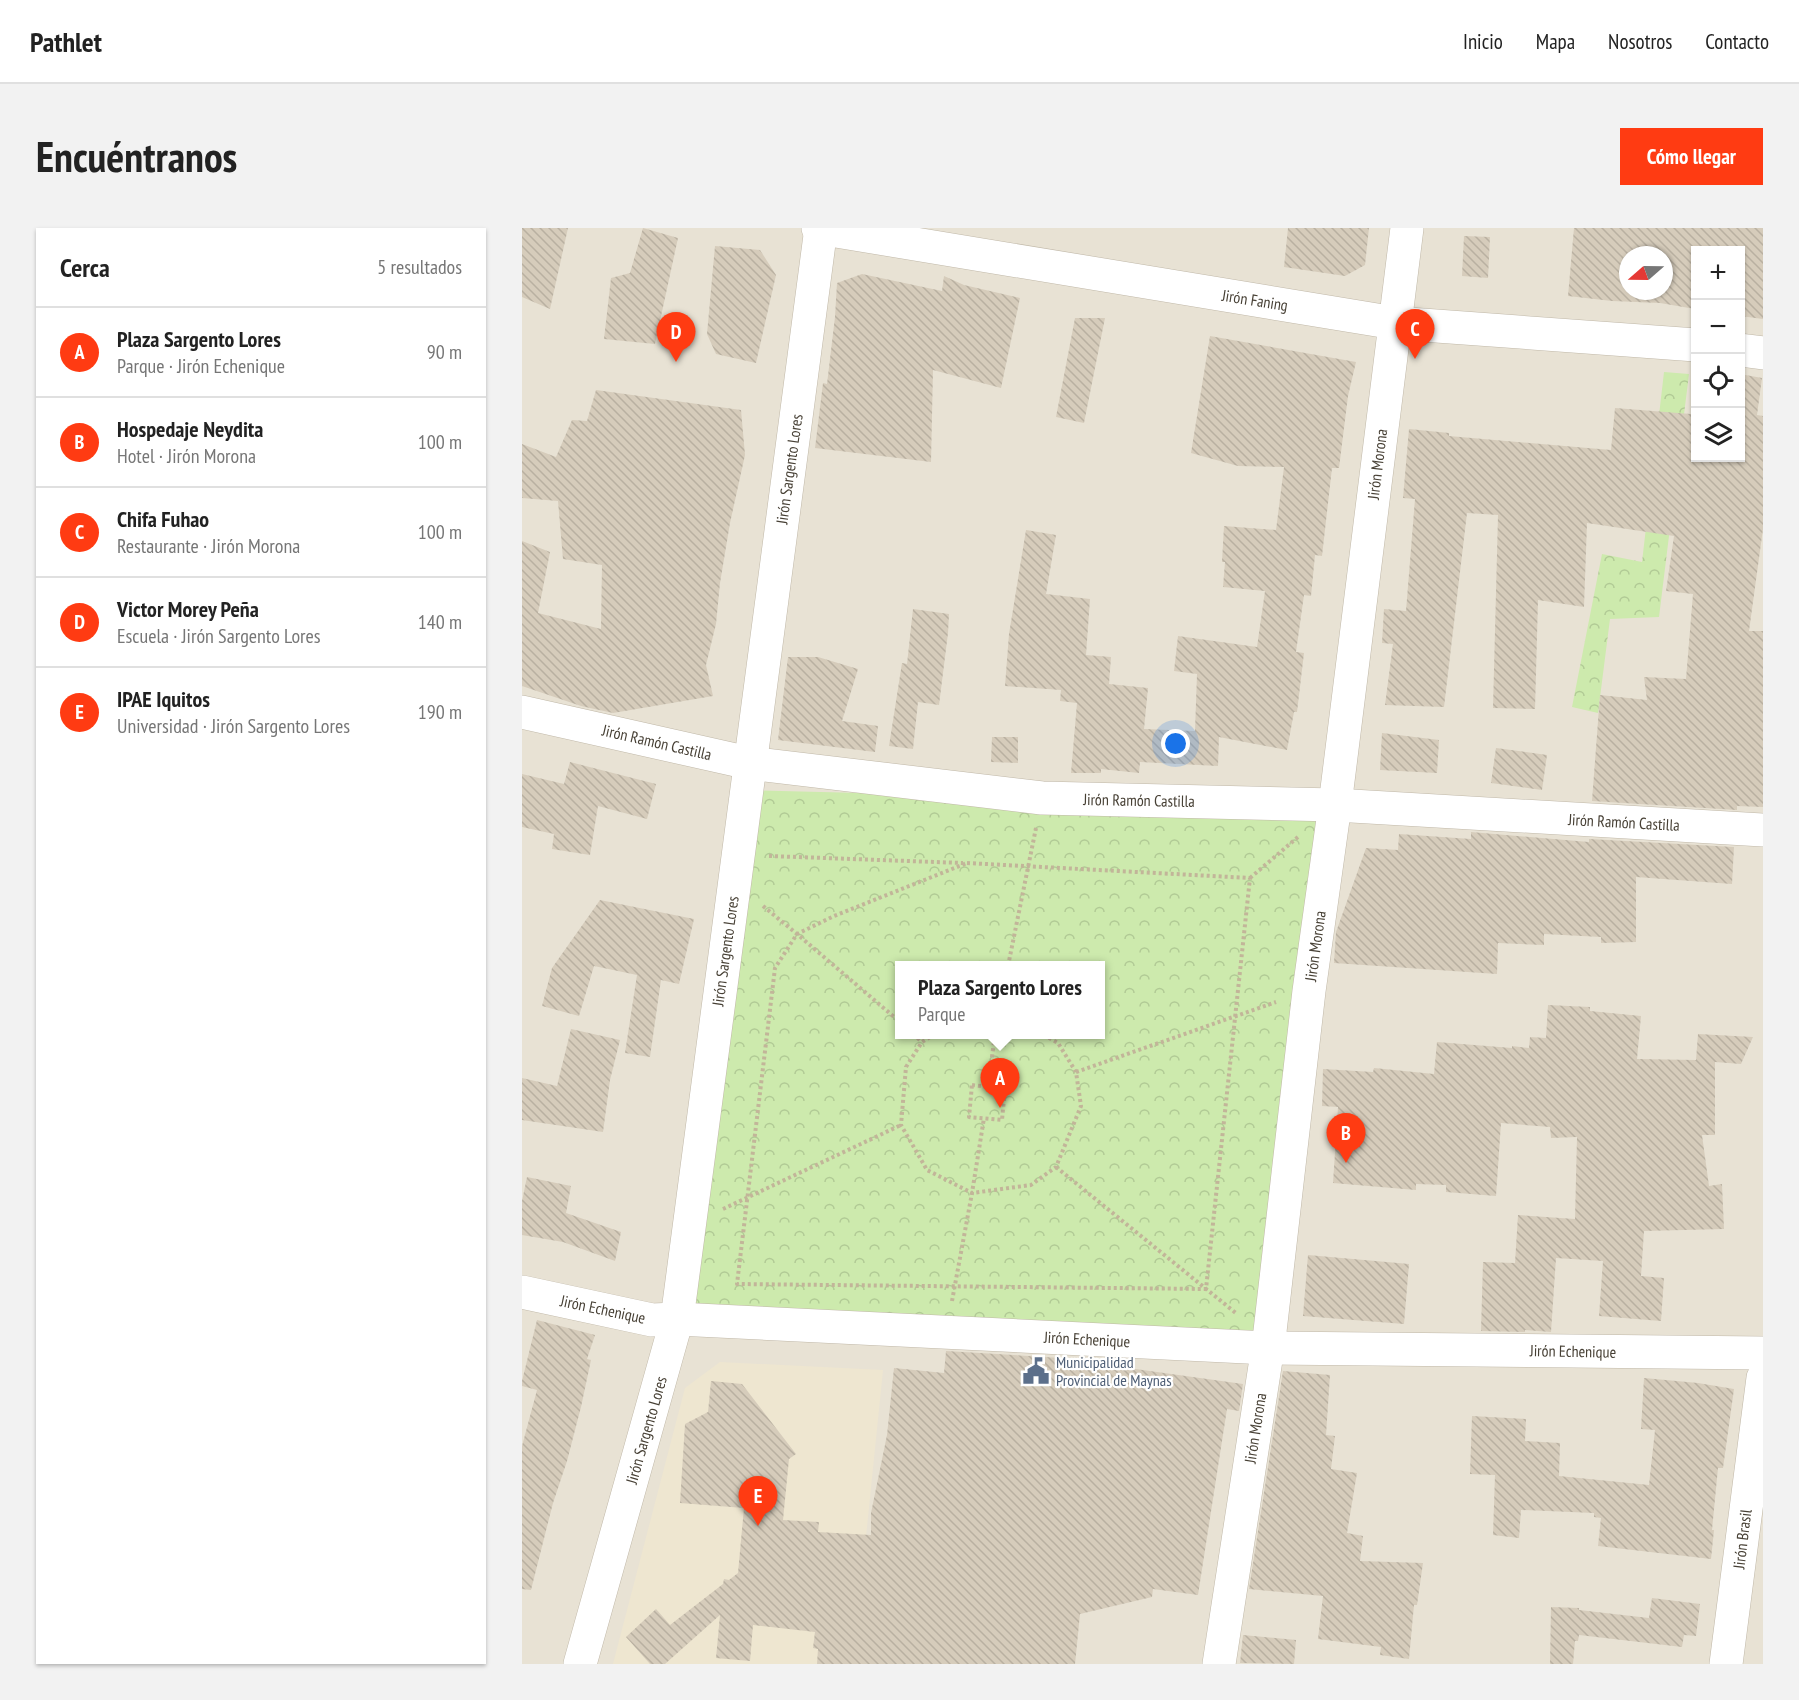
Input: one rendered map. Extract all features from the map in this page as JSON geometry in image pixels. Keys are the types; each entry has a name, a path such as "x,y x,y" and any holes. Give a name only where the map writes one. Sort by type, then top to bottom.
{"street":[{"name":"Jirón Faning","path":"820,228 1395,323 1691,345"},
{"name":"Jirón Sargento Lores","path":"580,1664 677,1319 820,228"},
{"name":"Jirón Morona","path":"1219,1664 1268,1344 1309,991 1335,805 1407,228"},
{"path":"1745,351 1763,353"},
{"name":"Jirón Ramón Castilla","path":"522,712 749,763 1042,798 1335,805 1763,830"},
{"name":"Jirón Echenique","path":"522,1292 652,1320 677,1319 1268,1344 1763,1353"},
{"name":"Jirón Brasil","path":"1726,1664 1763,1378"}],"path":[{"path":"1009,961 1042,798"},
{"path":"1206,1289 1250,878 1335,805"},
{"path":"736,869 966,863 1250,878"},
{"path":"966,863 834,916 797,934 775,968 737,1284 1206,1289"},
{"path":"736,869 797,934 895,1018"},
{"path":"1076,1072 1309,991"},
{"path":"919,1039 922,1042"},
{"path":"928,1039 922,1042 906,1067 901,1125 927,1170 972,1193 1031,1185 1056,1167 1081,1106 1076,1072 1058,1043 1050,1039"},
{"path":"988,1087 994,1039"},
{"path":"972,1085 988,1087 1005,1089 1002,1120 969,1117 972,1085"},
{"path":"948,1332 984,1118"},
{"path":"689,1225 901,1125"},
{"path":"1056,1167 1206,1289 1268,1344"}],"shaded area":[{"path":"522,228 1763,228 1763,1664 522,1664"},
{"path":"720,1362 883,1370 853,1664 613,1664 685,1388"}],"green space":[{"path":"1664,372 1689,374 1659,617 1610,619 1598,713 1572,707 1602,554 1642,562"},
{"path":"746,790 1335,805 1269,1340 677,1319"}],"building":[{"path":"522,228 568,228 550,309 522,297"},
{"path":"643,228 678,238 655,344 604,339 611,278 630,273"},
{"path":"1288,228 1369,228 1365,265 1345,276 1284,267"},
{"path":"1574,228 1763,228 1763,319 1745,317 1745,246 1691,246 1691,308 1660,303 1612,301 1568,296"},
{"path":"1464,236 1490,237 1488,278 1462,276"},
{"path":"715,246 760,250 776,275 756,363 716,354 707,334"},
{"path":"862,274 942,291 944,276 964,285 1020,298 1001,388 933,370 931,462 815,448 823,383 827,384 837,283"},
{"path":"1075,318 1105,318 1084,423 1056,417"},
{"path":"1210,336 1356,362 1348,396 1339,468 1332,468 1322,556 1315,555 1311,596 1304,595 1296,652 1304,653 1297,712 1294,712 1287,750 1219,737 1218,766 1140,762 1139,773 1101,769 1101,773 1071,773 1077,703 1060,701 1061,690 1005,686 1009,634 1026,530 1056,535 1046,594 1090,599 1086,655 1111,657 1109,684 1148,688 1144,729 1195,731 1197,674 1174,671 1178,636 1257,647 1265,591 1223,587 1224,526 1276,530 1284,467 1238,466 1191,453"},
{"path":"1745,375 1762,378 1757,415 1763,416 1763,529 1749,631 1763,631 1763,807 1737,806 1737,810 1592,801 1600,695 1647,700 1644,677 1686,679 1693,594 1666,591 1674,536 1587,523 1584,607 1538,600 1535,709 1493,708 1498,515 1467,513 1444,707 1385,705 1393,644 1382,643 1384,609 1406,611 1415,499 1403,498 1409,429 1449,433 1449,436 1611,450 1615,408 1691,414 1691,462 1745,462"},
{"path":"596,390 741,410 745,455 730,523 716,624 706,665 713,696 613,713 581,706 522,686 522,541 550,552 538,613 601,629 602,565 563,559 558,501 522,498 522,444 556,457 572,420 587,421"},
{"path":"913,609 949,614 939,705 918,702 913,749 889,746 902,663 907,664"},
{"path":"788,657 818,657 858,669 842,721 878,726 875,752 778,740"},
{"path":"1382,733 1439,740 1437,773 1380,770"},
{"path":"992,737 1018,737 1018,763 991,762"},
{"path":"1496,748 1547,755 1542,790 1491,783"},
{"path":"570,762 656,784 647,819 598,806 590,855 552,849 554,834 522,827 522,774 564,784"},
{"path":"1471,832 1589,842 1589,839 1734,847 1732,884 1636,877 1636,942 1601,943 1601,937 1544,934 1544,945 1498,943 1497,974 1334,963 1336,932 1366,848 1398,850 1399,834 1471,839"},
{"path":"600,900 694,919 679,984 661,980 650,1057 625,1053 637,975 594,966 579,1016 542,1006 552,968"},
{"path":"1548,1005 1590,1007 1590,1011 1641,1016 1637,1059 1696,1060 1698,1034 1753,1037 1741,1064 1715,1062 1715,1135 1702,1135 1709,1186 1722,1184 1724,1229 1644,1231 1641,1276 1664,1278 1661,1321 1599,1316 1603,1261 1556,1258 1551,1332 1481,1331 1483,1262 1515,1263 1518,1215 1575,1219 1577,1137 1551,1138 1550,1127 1501,1123 1496,1196 1446,1192 1446,1185 1416,1184 1416,1190 1333,1183 1338,1107 1322,1106 1323,1069 1373,1072 1374,1068 1434,1074 1437,1042 1529,1048 1530,1037 1546,1038"},
{"path":"571,1029 620,1040 610,1080 603,1132 522,1120 522,1078 557,1086"},
{"path":"527,1177 571,1186 566,1213 621,1232 615,1261 563,1242 522,1235 522,1201"},
{"path":"1308,1255 1409,1264 1404,1324 1303,1316"},
{"path":"537,1320 595,1335 587,1359 591,1360 581,1407 531,1590 522,1589 522,1446 537,1390 522,1386 522,1381"},
{"path":"946,1351 1078,1359 1078,1361 1243,1384 1239,1411 1227,1409 1198,1595 1153,1589 1152,1597 1080,1614 1075,1664 817,1664 818,1649 813,1648 815,1632 753,1625 750,1661 716,1658 720,1615 665,1664 650,1664 626,1637 656,1609 670,1625 723,1584 724,1579 729,1580 738,1573 744,1508 680,1503 685,1424 708,1412 711,1381 742,1384 796,1454 789,1459 783,1520 819,1522 818,1532 871,1535 871,1513 887,1435 894,1368 944,1373"},
{"path":"1283,1371 1330,1375 1326,1435 1335,1436 1331,1469 1357,1473 1347,1533 1363,1536 1360,1561 1423,1563 1417,1605 1414,1605 1409,1659 1380,1655 1381,1647 1318,1639 1323,1596 1249,1589"},
{"path":"1644,1378 1734,1389 1723,1468 1718,1468 1711,1559 1598,1546 1601,1518 1594,1517 1594,1513 1521,1510 1519,1538 1493,1535 1495,1475 1470,1474 1472,1416 1526,1419 1525,1441 1560,1443 1559,1476 1649,1485 1655,1430 1641,1429"},
{"path":"1652,1598 1700,1604 1696,1636 1684,1635 1682,1647 1579,1635 1578,1641 1575,1641 1573,1664 1550,1664 1551,1607 1579,1608 1579,1610 1649,1618"},
{"path":"1243,1635 1296,1640 1294,1664 1240,1663"}],"place":[{"name":"Chifa Fuhao","path":"1415,359"},
{"name":"Victor Morey Peña","path":"676,362"},
{"name":"Plaza Sargento Lores","path":"1000,1108"},
{"name":"Hospedaje Neydita","path":"1346,1163"},
{"name":"Municipalidad Provincial de Maynas","path":"1036,1371"},
{"name":"IPAE Iquitos","path":"758,1526"}]}
